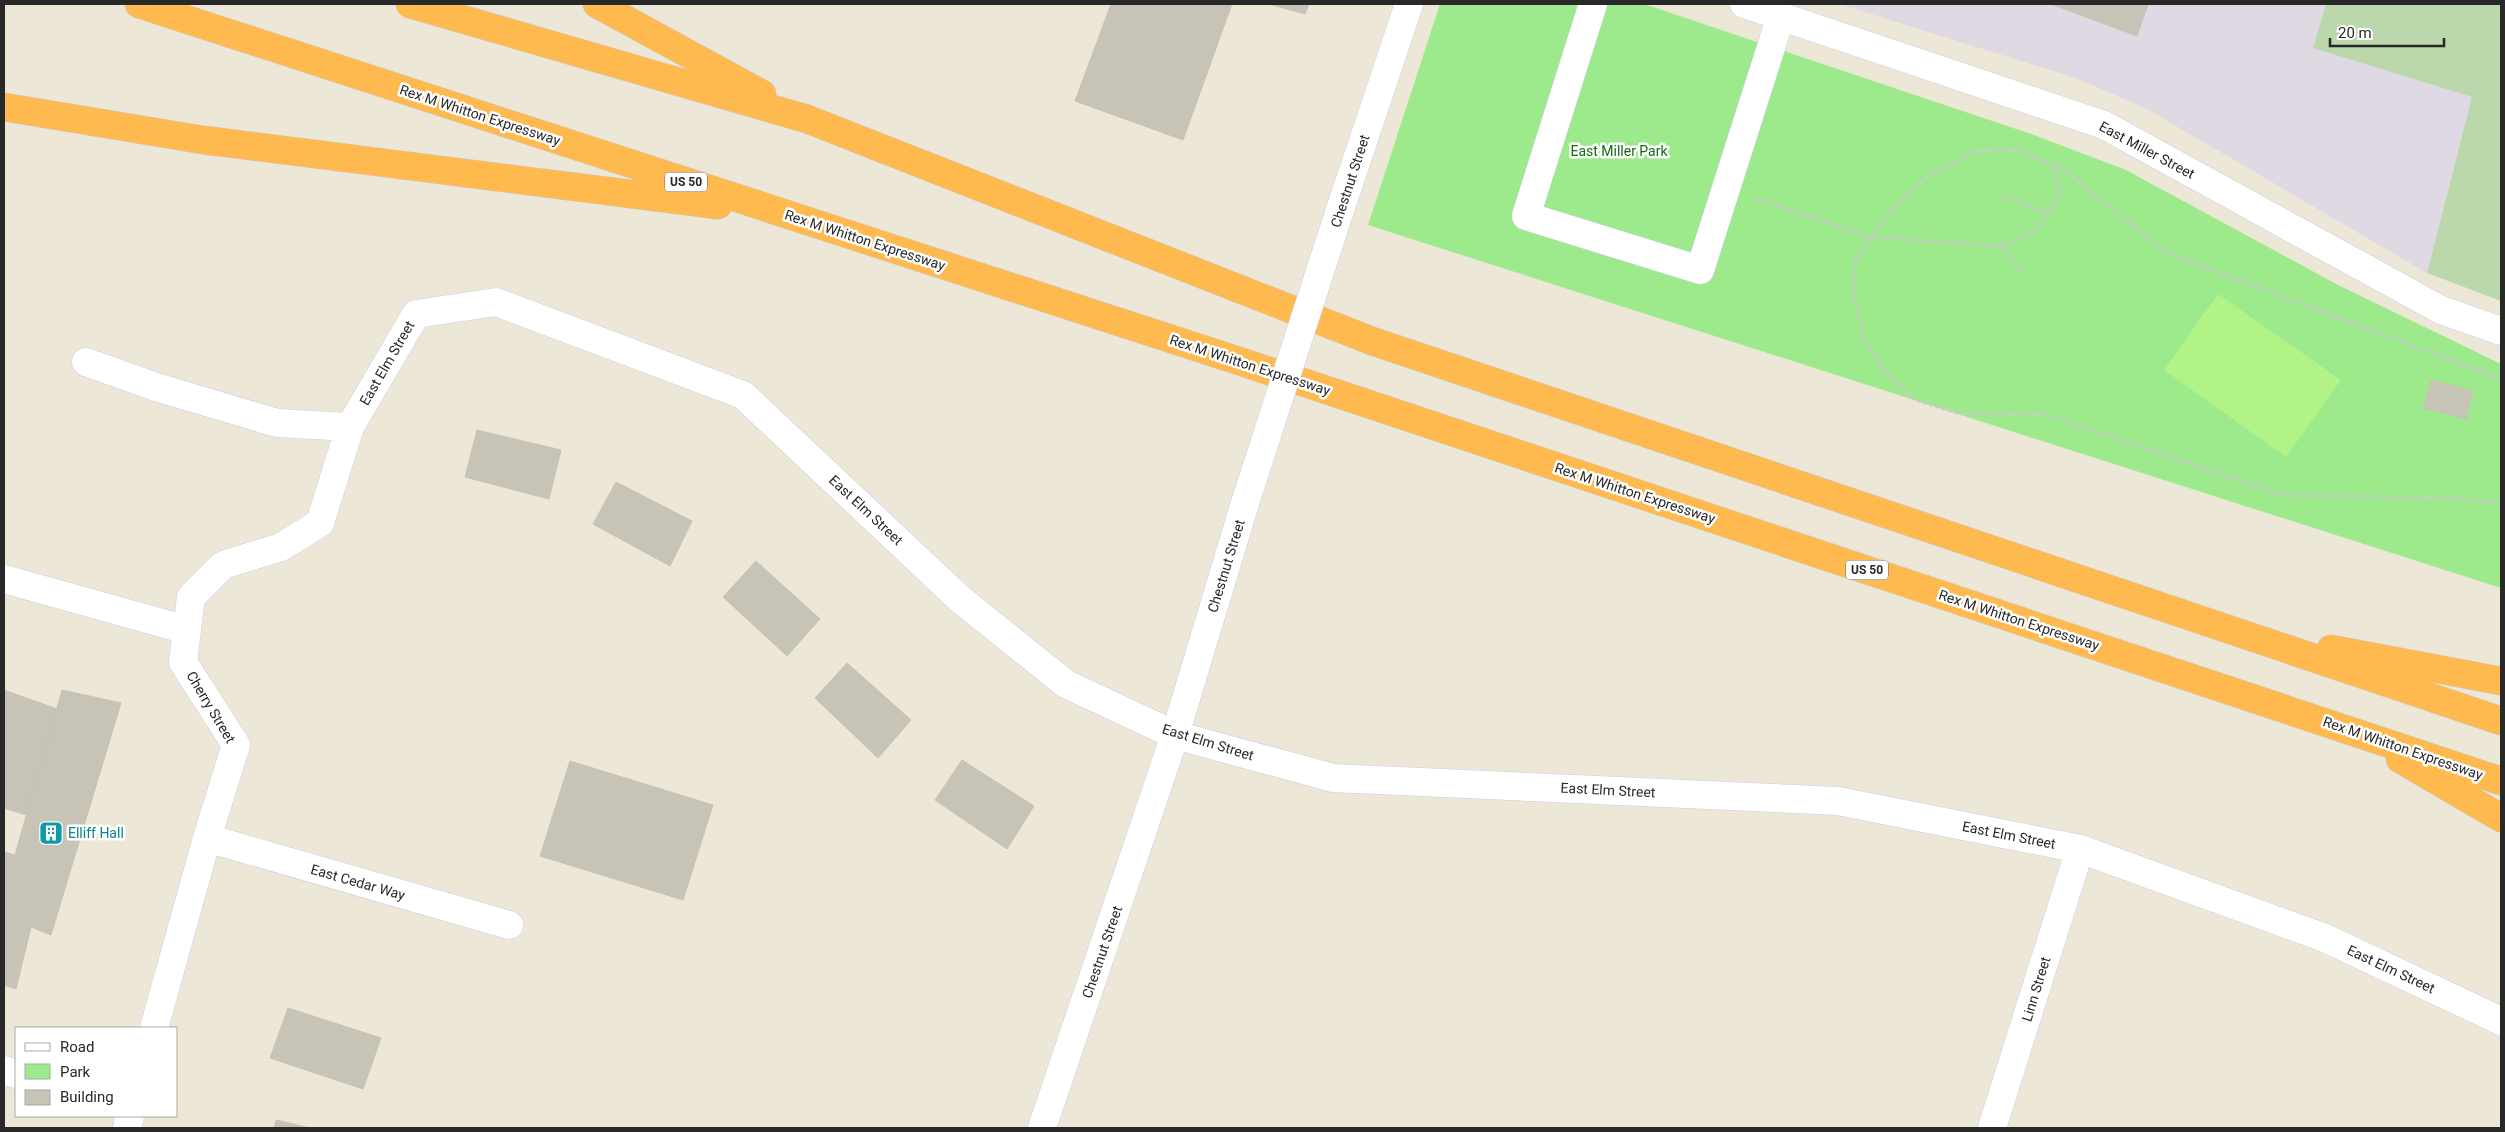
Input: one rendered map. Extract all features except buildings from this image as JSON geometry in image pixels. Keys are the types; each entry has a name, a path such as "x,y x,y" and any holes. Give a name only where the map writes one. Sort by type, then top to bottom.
{"highway":[{"name":"Rex M Whitton Expressway","path":"139,4 1242,362 2501,781"},
{"path":"410,4 807,119 1372,341 2501,722"},
{"path":"597,4 807,119"},
{"path":"4,107 203,140 784,214"},
{"path":"2232,630 2501,681"},
{"path":"2349,730 2501,818"}],"street":[{"name":"Chestnut Street","path":"1042,1128 1175,735 1245,503 1409,4"},
{"path":"1593,4 1526,216 1700,270 1781,16"},
{"name":"East Miller Street","path":"1744,4 2104,125 2440,310 2501,331"},
{"name":"East Elm Street","path":"350,427 416,314 496,302 743,394 960,599 1066,684 1175,735 1332,778 1838,801 2080,849 2325,938 2501,1021"},
{"path":"86,362 156,386 277,423 350,427"},
{"name":"Cherry Street","path":"154,1027 206,838 236,745 183,662 191,598 223,565 281,547 320,523 350,427"},
{"path":"4,579 187,630"},
{"name":"East Cedar Way","path":"206,838 509,925"},
{"name":"Linn Street","path":"1992,1128 2080,849"}],"path":[{"path":"2501,379 2165,252 2063,169 2017,150 1975,151 1926,178 1896,204 1856,258 1852,290 1865,340 1891,378 1915,400 1957,413 2048,415 2282,495 2444,498 2492,502 2501,506"},
{"path":"1726,189 1870,237 2001,246 2036,231 2049,213 2060,195 2053,165"},
{"path":"2003,196 2049,213"},
{"path":"2001,246 2023,274"}],"shaded area":[{"path":"1839,4 2326,4 2313,48 2472,97 2427,273 2147,109 2076,78"}],"green space":[{"name":"East Miller Park","path":"1440,4 1644,4 2034,135 2126,170 2338,285 2501,364 2501,588 1368,225"},
{"path":"2326,4 2501,4 2501,301 2427,273 2472,97 2313,48"},
{"path":"2218,294 2341,380 2286,457 2164,370"}],"place":[{"name":"Elliff Hall","path":"51,833"}]}
